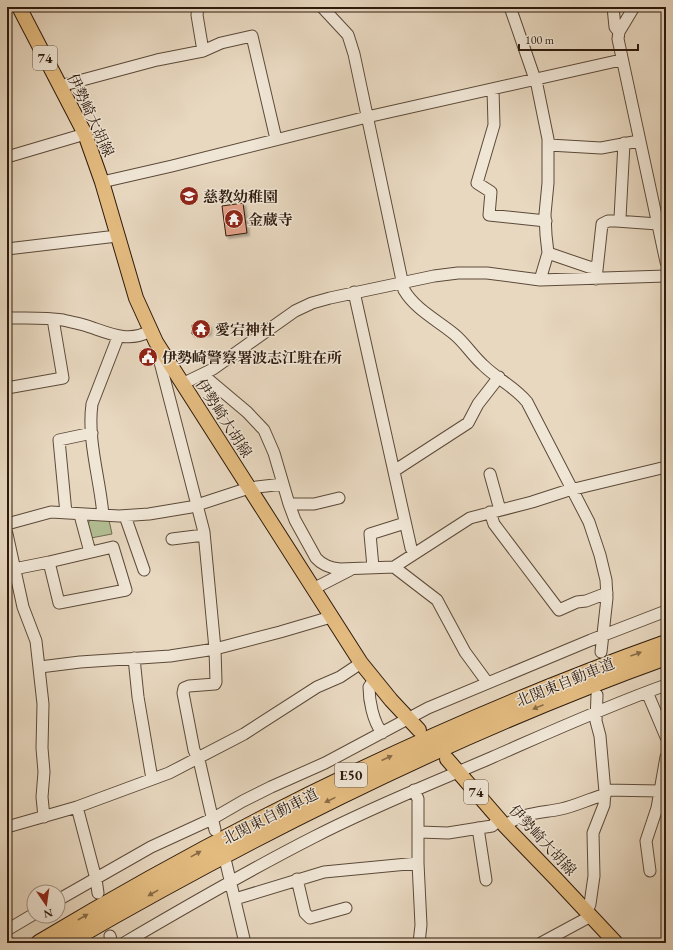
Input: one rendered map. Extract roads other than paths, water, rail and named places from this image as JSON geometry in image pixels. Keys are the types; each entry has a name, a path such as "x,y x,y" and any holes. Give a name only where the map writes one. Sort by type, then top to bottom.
{"highway":[{"name":"北関東自動車道","path":"41,941 201,851 275,812 362,770 496,709 666,643"},
{"name":"北関東自動車道","path":"66,943 132,904 281,824 368,782 502,722 607,679 666,657"},
{"path":"76,943 132,904"}],"main road":[{"name":"伊勢崎大胡線","path":"19,7 85,134 102,182 136,298 150,331 162,353 361,664 419,730"},
{"name":"伊勢崎大胡線","path":"447,759 503,822 616,943"}],"street":[{"path":"198,7 197,14 203,51"},
{"path":"322,7 348,35 354,54 404,290 409,298 468,347 483,365 521,394 527,402 589,522 597,543 604,571 607,593 601,652"},
{"path":"510,7 536,80 549,145 546,221 548,253 540,280"},
{"path":"613,7 615,27 619,32"},
{"path":"634,7 619,32 618,39 666,262"},
{"path":"60,86 157,60 203,51 220,43 252,36 276,139"},
{"path":"102,182 367,117 622,60"},
{"path":"493,89 494,125 477,184 491,192 489,215 546,221"},
{"path":"7,157 85,134"},
{"path":"549,145 600,148 639,141"},
{"path":"616,221 620,218 624,143"},
{"path":"596,279 602,224 608,221 616,221 658,224"},
{"path":"7,249 117,236"},
{"path":"548,253 589,267 597,268"},
{"path":"182,384 203,375 223,363 295,311 312,303 354,292 444,274 474,272 540,280 666,276"},
{"path":"354,292 405,522 411,548 414,553"},
{"path":"7,318 53,319 84,325 118,337 144,334 150,331"},
{"path":"7,388 63,378 53,319"},
{"path":"103,515 92,433 91,414 92,404 118,337"},
{"path":"162,353 160,362 204,535 215,649 215,684 189,686 183,691 194,750 198,759 215,830"},
{"path":"203,375 247,412 260,425 274,453 289,504 298,526 312,553 319,562 333,568 394,567 463,521 477,515 532,502 572,490 666,466"},
{"path":"394,471 468,422 478,404 499,377"},
{"path":"66,513 59,440 92,433"},
{"path":"490,474 494,524 559,610 576,602 586,601 607,593"},
{"path":"7,524 51,512 80,515 125,516 149,514 197,506 249,488 283,484"},
{"path":"289,504 314,504 339,498"},
{"path":"80,515 90,552"},
{"path":"125,516 144,570"},
{"path":"373,567 370,534 405,522"},
{"path":"7,534 23,607 35,636 40,667 43,704 42,748 44,772 42,797 44,817"},
{"path":"172,539 204,535"},
{"path":"14,569 113,546 126,590 59,603 49,562"},
{"path":"394,567 437,600 465,652 487,682"},
{"path":"313,589 352,568"},
{"path":"66,896 158,843 212,819 243,801 325,763 428,708 487,682 666,611"},
{"path":"40,667 80,662 170,656 215,649 331,617"},
{"path":"134,658 138,697 152,780"},
{"path":"7,827 77,807 169,773 244,734 317,687 340,677 361,664"},
{"path":"374,680 370,687 370,698 376,720 382,733"},
{"path":"124,943 230,880 314,837 414,790 596,712 666,685"},
{"path":"647,692 666,737"},
{"path":"541,943 589,914 593,883 593,832 604,805 605,793 602,755 596,721 597,695"},
{"path":"650,871 646,841 655,815 666,757"},
{"path":"414,790 418,799 418,863 421,925 419,943"},
{"path":"418,832 448,833 492,826 525,815 560,809 605,793 660,791"},
{"path":"77,807 96,879 98,893"},
{"path":"478,828 486,880"},
{"path":"226,863 245,943"},
{"path":"235,899 324,872 418,863"},
{"path":"297,879 305,913 310,918 346,908"},
{"path":"7,934 26,920"}],"tunnel":[{"path":"8,938 9,943"}],"place":[{"name":"慈教幼稚園","path":"189,196"},
{"name":"金蔵寺","path":"234,219"},
{"name":"愛宕神社","path":"201,329"},
{"name":"伊勢崎警察署波志江駐在所","path":"148,357"}]}
